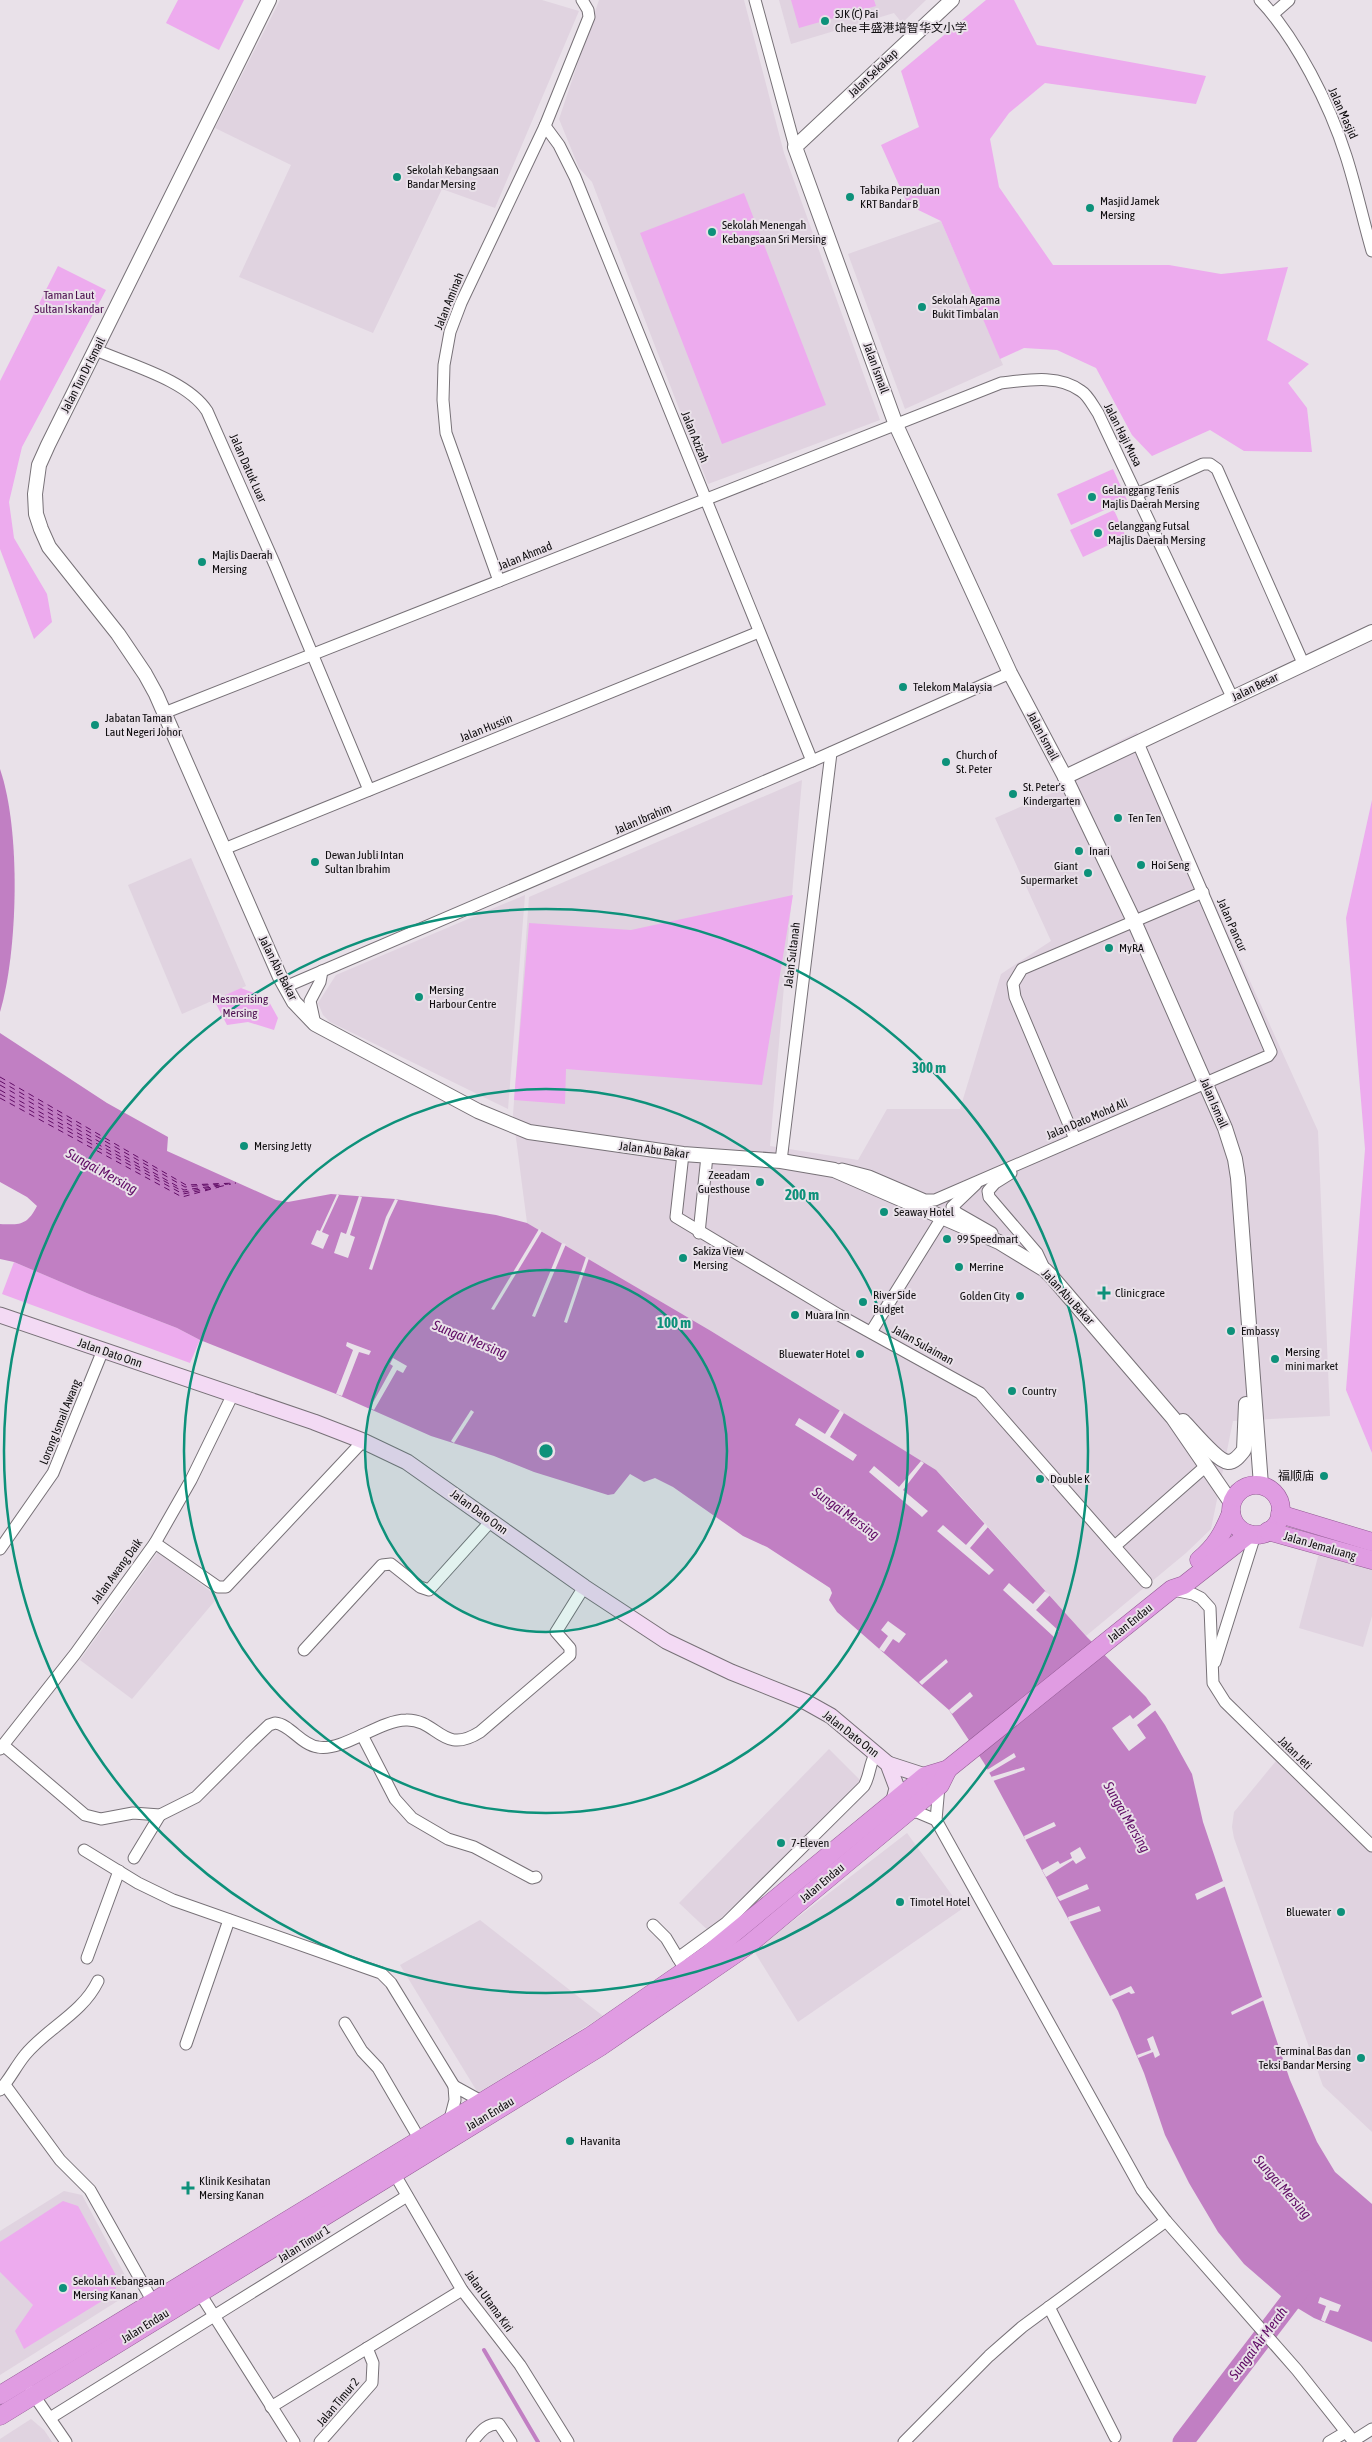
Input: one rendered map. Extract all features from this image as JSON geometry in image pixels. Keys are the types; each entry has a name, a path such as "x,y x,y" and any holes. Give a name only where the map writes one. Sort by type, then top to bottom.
{"highway":[{"path":"1254,1485 1261,1485 1278,1498 1280,1514 1278,1521 1257,1533 1240,1529 1231,1508 1240,1490 1254,1485"},
{"name":"Jalan Endau","path":"1172,1589 1178,1578 1216,1546 1223,1534 1231,1508"},
{"name":"Jalan Jemaluang","path":"1280,1514 1372,1542"},
{"name":"Jalan Endau","path":"0,2416 394,2173 491,2103 592,2036 894,1800 937,1777 1172,1589 1184,1585 1257,1533"},
{"name":"Jalan Jemaluang","path":"1257,1533 1372,1560"},
{"name":"Jalan Endau","path":"0,2395 449,2123 600,2047 747,1946 907,1813 937,1777"}],"main road":[{"name":"Jalan Dato Onn","path":"0,1316 364,1440 407,1462 644,1628 695,1656 819,1709 888,1764 896,1788 894,1800"},
{"path":"888,1764 937,1777"}],"street":[{"name":"Jalan Tun Dr Ismail","path":"164,713 131,651 49,547 36,514 35,494 39,465 269,0"},
{"name":"Jalan Aminah","path":"499,582 446,433 443,400 444,365 450,332 460,303 545,126 589,17 588,10 582,0"},
{"name":"Jalan Ismail","path":"755,0 795,147 896,425 1010,673 1064,777 1134,921 1225,1128 1235,1159 1261,1485"},
{"name":"Jalan Sekakap","path":"795,147 952,0"},
{"name":"Jalan Masjid","path":"1260,0 1273,14 1301,57 1335,128 1346,155 1372,251"},
{"path":"1273,14 1288,0"},
{"name":"Jalan Azizah","path":"545,126 559,145 576,177 812,761"},
{"name":"Jalan Datuk Luar","path":"96,350 181,387 202,403 213,422 275,565 311,656 369,790"},
{"name":"Jalan Haji Musa","path":"896,425 1001,383 1059,380 1082,391 1098,413 1232,697"},
{"name":"Jalan Ahmad","path":"164,713 896,425"},
{"path":"1137,494 1203,464 1210,464 1217,469 1303,663"},
{"name":"Jalan Hussin","path":"224,849 759,632"},
{"name":"Jalan Besar","path":"1064,777 1372,632"},
{"name":"Jalan Ibrahim","path":"285,987 831,753 1010,673"},
{"name":"Jalan Abu Bakar","path":"164,713 285,987 299,1008 315,1024 478,1111 529,1132 683,1154 781,1161 834,1170 999,1242 1045,1270 1173,1418 1206,1466 1231,1508"},
{"name":"Jalan Pancur","path":"1138,743 1271,1052 1268,1056 1206,1083"},
{"name":"Jalan Sultanah","path":"781,1161 831,753"},
{"path":"1075,1139 1015,997 1013,984 1022,969 1202,892"},
{"path":"315,1024 310,1001 320,982 322,971"},
{"name":"Jalan Dato Mohd Ali","path":"834,1170 844,1168 931,1201 1206,1083"},
{"name":"Jalan Sulaiman","path":"683,1154 676,1218 871,1332 980,1392 1146,1582"},
{"path":"699,1232 706,1156"},
{"path":"1025,1160 1020,1169 995,1183 988,1191 989,1197 1037,1253 1045,1270"},
{"path":"979,1180 972,1191 952,1207 957,1213 993,1234 999,1242"},
{"path":"871,1332 943,1216"},
{"path":"1173,1418 1182,1420 1219,1458 1228,1462 1239,1456 1244,1450 1246,1435 1247,1358 1250,1348"},
{"name":"Lorong Ismail Awang","path":"0,1548 53,1473 103,1350"},
{"name":"Jalan Awang Daik","path":"2,1747 75,1654 155,1543 191,1480 233,1394"},
{"path":"155,1543 218,1587 226,1587 364,1440"},
{"path":"1115,1546 1206,1466"},
{"path":"304,1650 382,1565 391,1564 420,1587 429,1590 492,1520"},
{"path":"1212,1672 1257,1533"},
{"path":"2,1747 92,1818 133,1814 160,1815 196,1797 250,1743 274,1723 315,1747 328,1747 390,1723 408,1720 420,1723 448,1739 458,1742 480,1732 570,1655 570,1648 556,1632 584,1587"},
{"name":"Jalan Jeti","path":"1172,1589 1201,1598 1210,1608 1212,1613 1213,1683 1224,1702 1372,1846"},
{"path":"362,1735 395,1800 412,1818 448,1839 474,1847 521,1872 536,1877"},
{"path":"731,1928 864,1786 867,1781 868,1767 876,1753"},
{"path":"937,1777 936,1820 1142,2190 1166,2221 1297,2370 1354,2442 1372,2429"},
{"path":"907,1813 917,1812 936,1820"},
{"path":"134,1858 160,1815"},
{"path":"84,1850 173,1900 381,1973 391,1984 454,2086 455,2100 449,2123"},
{"path":"87,1958 119,1871"},
{"path":"186,2044 229,1920"},
{"path":"653,1925 666,1938 682,1965"},
{"path":"98,1981 94,1990 67,2019 25,2055 2,2087 60,2160 90,2190 154,2302"},
{"path":"345,2023 362,2051 378,2068 420,2140"},
{"path":"454,2086 491,2103"},
{"name":"Jalan Utama Kiri","path":"394,2173 462,2290 520,2365 568,2442"},
{"name":"Jalan Timur 1","path":"50,2418 407,2196"},
{"path":"904,2442 989,2356 1022,2327 1166,2221"},
{"name":"Jalan Timur 2","path":"271,2408 462,2290"},
{"path":"199,2292 294,2442"},
{"path":"1049,2307 1115,2437"},
{"name":"Jalan Timur 2","path":"320,2442 372,2383 373,2363 367,2348"},
{"path":"24,2381 66,2442"},
{"path":"472,2442 492,2423 499,2424 511,2442"},
{"path":"1329,2442 1346,2432"}],"shaded area":[{"name":"Sekolah Kebangsaan Bandar Mersing","path":"280,0 542,0 579,11 495,208 442,189 373,333 239,277 291,165 215,128"},
{"name":"Sekolah Menengah Kebangsaan Sri Mersing","path":"599,0 744,0 784,153 880,420 708,484 592,182 579,168 559,119"},
{"name":"SJK (C) Pai Chee 丰盛港培智华文小学","path":"779,0 926,0 902,23 894,13 791,44"},
{"name":"Sekolah Agama Bukit Timbalan","path":"941,221 1003,365 905,409 848,254"},
{"path":"1137,732 1318,1131 1330,1416 1233,1421 1211,1529 1186,1553 1086,1636 947,1481 921,1461 711,1331 527,1223 513,1115 529,897 802,780 770,1146 858,1160 887,1109 960,1109 1001,974 1051,941 995,818 1052,793 1077,762"},
{"path":"191,858 246,986 182,1014 128,885"},
{"name":"Mersing Harbour Centre","path":"525,895 508,1109 330,1022 323,1015 318,1003 336,975"},
{"path":"158,1552 218,1597 132,1699 80,1660"},
{"path":"1319,1553 1372,1568 1372,1616 1363,1647 1299,1628"},
{"path":"829,1749 869,1789 734,1922 715,1937 679,1903"},
{"path":"1276,1761 1372,1852 1372,2132 1323,2086 1234,1838 1232,1827 1234,1812"},
{"path":"907,1833 962,1909 798,2022 754,1951"},
{"path":"480,1920 603,2016 478,2093 400,1965"},
{"name":"Sekolah Kebangsaan Mersing Kanan","path":"64,2191 82,2195 127,2279 124,2297 0,2375 0,2231"},
{"path":"31,2419 44,2430 52,2442 0,2442 0,2439"}],"green space":[{"path":"178,0 244,0 219,50 166,23"},
{"path":"791,0 874,0 876,6 799,28"},
{"path":"986,0 1014,0 1037,45 1206,76 1196,104 1045,83 1009,113 990,139 999,187 1053,265 1169,265 1221,274 1288,267 1267,340 1309,364 1288,383 1307,408 1312,452 1244,451 1210,430 1152,456 1132,435 1096,368 1057,350 1024,348 1000,359 941,221 908,205 881,145 919,127 901,71"},
{"path":"744,193 826,405 722,444 640,233"},
{"name":"Taman Laut Sultan Iskandar","path":"58,266 106,290 22,447 9,502 14,538 47,594 52,622 34,639 0,549 0,381"},
{"name":"Gelanggang Tenis Majlis Daerah Mersing","path":"1113,469 1127,500 1071,525 1057,494"},
{"name":"Gelanggang Futsal Majlis Daerah Mersing","path":"1114,510 1126,537 1083,557 1070,530"},
{"path":"1372,800 1372,1453 1346,1390 1365,1149 1346,918"},
{"path":"793,895 762,1085 566,1069 565,1104 514,1100 529,923 631,930"},
{"name":"Mesmerising Mersing","path":"241,988 267,998 278,1018 274,1030 248,1022 227,1025 214,1000"},
{"path":"14,1262 89,1294 177,1328 200,1340 190,1363 2,1294"},
{"name":"Sekolah Kebangsaan Mersing Kanan","path":"63,2201 78,2206 118,2279 115,2293 24,2349 15,2331 33,2305 0,2272 0,2242"}],"water":[{"path":"0,769 7,794 11,824 15,890 11,957 0,1012"},
{"name":"Sungai Mersing","path":"0,1033 107,1103 168,1137 167,1151 276,1200 288,1202 331,1194 395,1199 496,1215 527,1223 711,1331 936,1470 1086,1636 1146,1697 1165,1725 1192,1774 1203,1822 1290,2080 1317,2142 1335,2172 1372,2204 1372,2342 1314,2318 1289,2303 1244,2264 1218,2232 1189,2183 1165,2135 1144,2073 1118,2011 984,1763 949,1710 837,1612 829,1600 832,1593 830,1588 767,1547 743,1536 673,1487 655,1478 644,1482 630,1474 614,1494 608,1495 534,1472 494,1456 431,1436 336,1394 200,1340 177,1328 89,1294 14,1262 0,1259 0,1224 18,1224 23,1222 30,1217 37,1206 27,1197 0,1182"}],"pier":[{"path":"337,1194 339,1195 322,1232 329,1235 323,1249 311,1244 317,1230 320,1231"},
{"path":"359,1196 362,1197 350,1235 355,1237 348,1258 334,1253 341,1232 346,1234"},
{"path":"395,1199 398,1200 389,1219 372,1270 369,1269 386,1217"},
{"path":"539,1229 542,1231 494,1310 491,1309"},
{"path":"562,1243 566,1244 535,1317 532,1316"},
{"path":"586,1257 589,1258 567,1323 564,1322"},
{"path":"347,1342 371,1351 369,1355 359,1352 342,1396 336,1394 353,1350 346,1346"},
{"path":"393,1358 407,1366 403,1373 397,1370 374,1410 370,1408 393,1366 390,1364"},
{"path":"471,1410 474,1412 454,1443 451,1441"},
{"path":"840,1410 844,1413 830,1437 857,1455 853,1461 795,1425 799,1418 825,1434"},
{"path":"921,1461 924,1463 903,1490 928,1511 922,1517 869,1472 874,1466 899,1487"},
{"path":"985,1523 988,1527 970,1548 994,1570 989,1575 937,1531 943,1525 966,1545"},
{"path":"1009,1583 1033,1604 1045,1591 1050,1595 1036,1610 1059,1631 1054,1637 1003,1590"},
{"path":"888,1621 906,1634 899,1643 893,1639 884,1652 879,1649 888,1636 881,1630"},
{"path":"946,1659 948,1662 922,1685 919,1682"},
{"path":"970,1692 973,1696 952,1714 949,1710"},
{"path":"1153,1703 1157,1709 1137,1725 1146,1738 1129,1751 1112,1728 1130,1715 1133,1719"},
{"path":"1014,1753 1016,1757 989,1773 987,1770"},
{"path":"1024,1767 1025,1770 993,1781 991,1777"},
{"path":"1054,1822 1056,1826 1025,1840 1024,1836"},
{"path":"1080,1847 1086,1858 1076,1864 1073,1860 1046,1877 1042,1870 1058,1861 1060,1864 1072,1858 1070,1853"},
{"path":"1223,1881 1226,1886 1197,1900 1195,1894"},
{"path":"1087,1884 1089,1889 1060,1901 1057,1897"},
{"path":"1099,1906 1101,1911 1069,1922 1068,1917"},
{"path":"1131,1986 1135,1993 1131,1994 1129,1992 1111,2000 1110,1996"},
{"path":"1262,1997 1264,2000 1232,2015 1231,2012"},
{"path":"1153,2036 1160,2055 1155,2058 1153,2052 1138,2058 1137,2055 1151,2050 1147,2039"},
{"path":"1320,2297 1341,2305 1338,2312 1330,2310 1325,2322 1321,2320 1326,2306 1318,2303"}],"waterway":[{"name":"Sungai Air Merah","path":"1183,2442 1306,2281"},
{"path":"484,2350 538,2442"}],"ferry route":[{"path":"0,1077 186,1185 236,1183"},
{"path":"0,1081 185,1187 218,1184"},
{"path":"0,1085 184,1190 228,1184"},
{"path":"0,1090 184,1192 218,1186"},
{"path":"0,1094 183,1194 214,1188"},
{"path":"0,1098 182,1197 219,1187"},
{"path":"218,1187 231,1184"}],"place":[{"name":"SJK (C) Pai Chee 丰盛港培智华文小学","path":"825,21"},
{"name":"Sekolah Kebangsaan Bandar Mersing","path":"397,177"},
{"name":"Tabika Perpaduan KRT Bandar B","path":"850,197"},
{"name":"Masjid Jamek Mersing","path":"1090,208"},
{"name":"Sekolah Menengah Kebangsaan Sri Mersing","path":"712,232"},
{"name":"Sekolah Agama Bukit Timbalan","path":"922,307"},
{"name":"Gelanggang Tenis Majlis Daerah Mersing","path":"1092,497"},
{"name":"Gelanggang Futsal Majlis Daerah Mersing","path":"1098,533"},
{"name":"Majlis Daerah Mersing","path":"202,562"},
{"name":"Telekom Malaysia","path":"903,687"},
{"name":"Jabatan Taman Laut Negeri Johor","path":"95,725"},
{"name":"Church of St. Peter","path":"946,762"},
{"name":"St. Peter's Kindergarten","path":"1013,794"},
{"name":"Ten Ten","path":"1118,818"},
{"name":"Inari","path":"1079,851"},
{"name":"Dewan Jubli Intan Sultan Ibrahim","path":"315,862"},
{"name":"Hoi Seng","path":"1141,865"},
{"name":"Giant Supermarket","path":"1088,873"},
{"name":"MyRA","path":"1109,948"},
{"name":"Mersing Harbour Centre","path":"419,997"},
{"name":"Mersing Jetty","path":"244,1146"},
{"name":"Zeeadam Guesthouse","path":"760,1182"},
{"name":"Seaway Hotel","path":"884,1212"},
{"name":"99 Speedmart","path":"947,1239"},
{"name":"Sakiza View Mersing","path":"683,1258"},
{"name":"Merrine","path":"959,1267"},
{"name":"Clinic grace","path":"1104,1293"},
{"name":"Golden City","path":"1020,1296"},
{"name":"River Side Budget","path":"863,1302"},
{"name":"Muara Inn","path":"795,1315"},
{"name":"Embassy","path":"1231,1331"},
{"name":"Bluewater Hotel","path":"860,1354"},
{"name":"Mersing mini market","path":"1275,1359"},
{"name":"Country","path":"1012,1391"},
{"name":"福顺庙","path":"1324,1476"},
{"name":"Double K","path":"1040,1479"},
{"name":"7-Eleven","path":"781,1843"},
{"name":"Timotel Hotel","path":"900,1902"},
{"name":"Bluewater","path":"1341,1912"},
{"name":"Terminal Bas dan Teksi Bandar Mersing","path":"1361,2058"},
{"name":"Havanita","path":"570,2141"},
{"name":"Klinik Kesihatan Mersing Kanan","path":"188,2188"},
{"name":"Sekolah Kebangsaan Mersing Kanan","path":"63,2288"}]}
